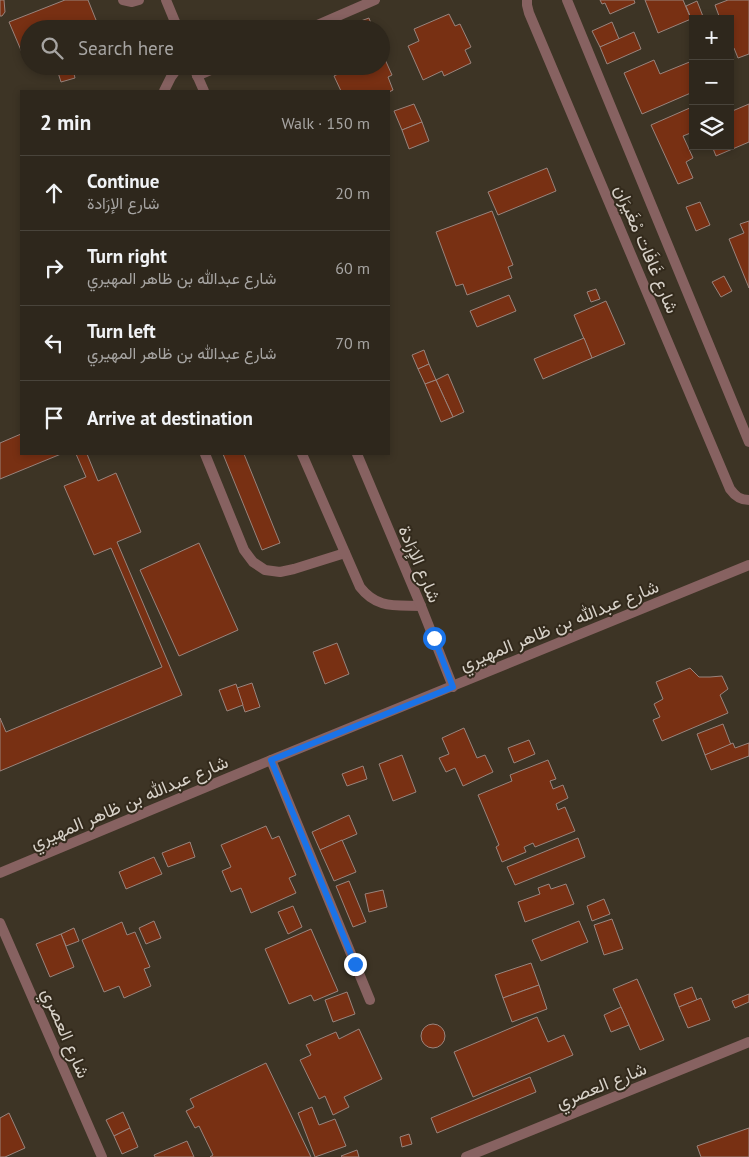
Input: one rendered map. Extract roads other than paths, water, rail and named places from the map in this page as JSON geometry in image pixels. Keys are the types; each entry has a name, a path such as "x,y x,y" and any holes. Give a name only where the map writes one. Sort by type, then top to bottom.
{"street":[{"path":"122,0 132,2 139,0"},
{"path":"166,0 174,20"},
{"path":"329,20 375,0"},
{"name":"شارع غَافَات مْغَيرَان","path":"527,0 526,5 529,13 730,489 740,499 749,500"},
{"name":"شارع غَافَات مْغَيرَان","path":"567,0 749,442"},
{"path":"164,90 172,75"},
{"path":"197,75 204,90"},
{"path":"205,455 244,550 253,562 265,570 280,572 345,553"},
{"path":"302,455 360,586 366,594 383,604 421,606"},
{"name":"شارع الإرَادة","path":"357,455 453,687"},
{"name":"شارع عبدالله بن ظاهر المهيري","path":"0,873 749,565"},
{"path":"271,760 370,1000"},
{"name":"شارع العصري","path":"0,923 102,1157"},
{"name":"شارع العصري","path":"466,1157 749,1042"}]}
